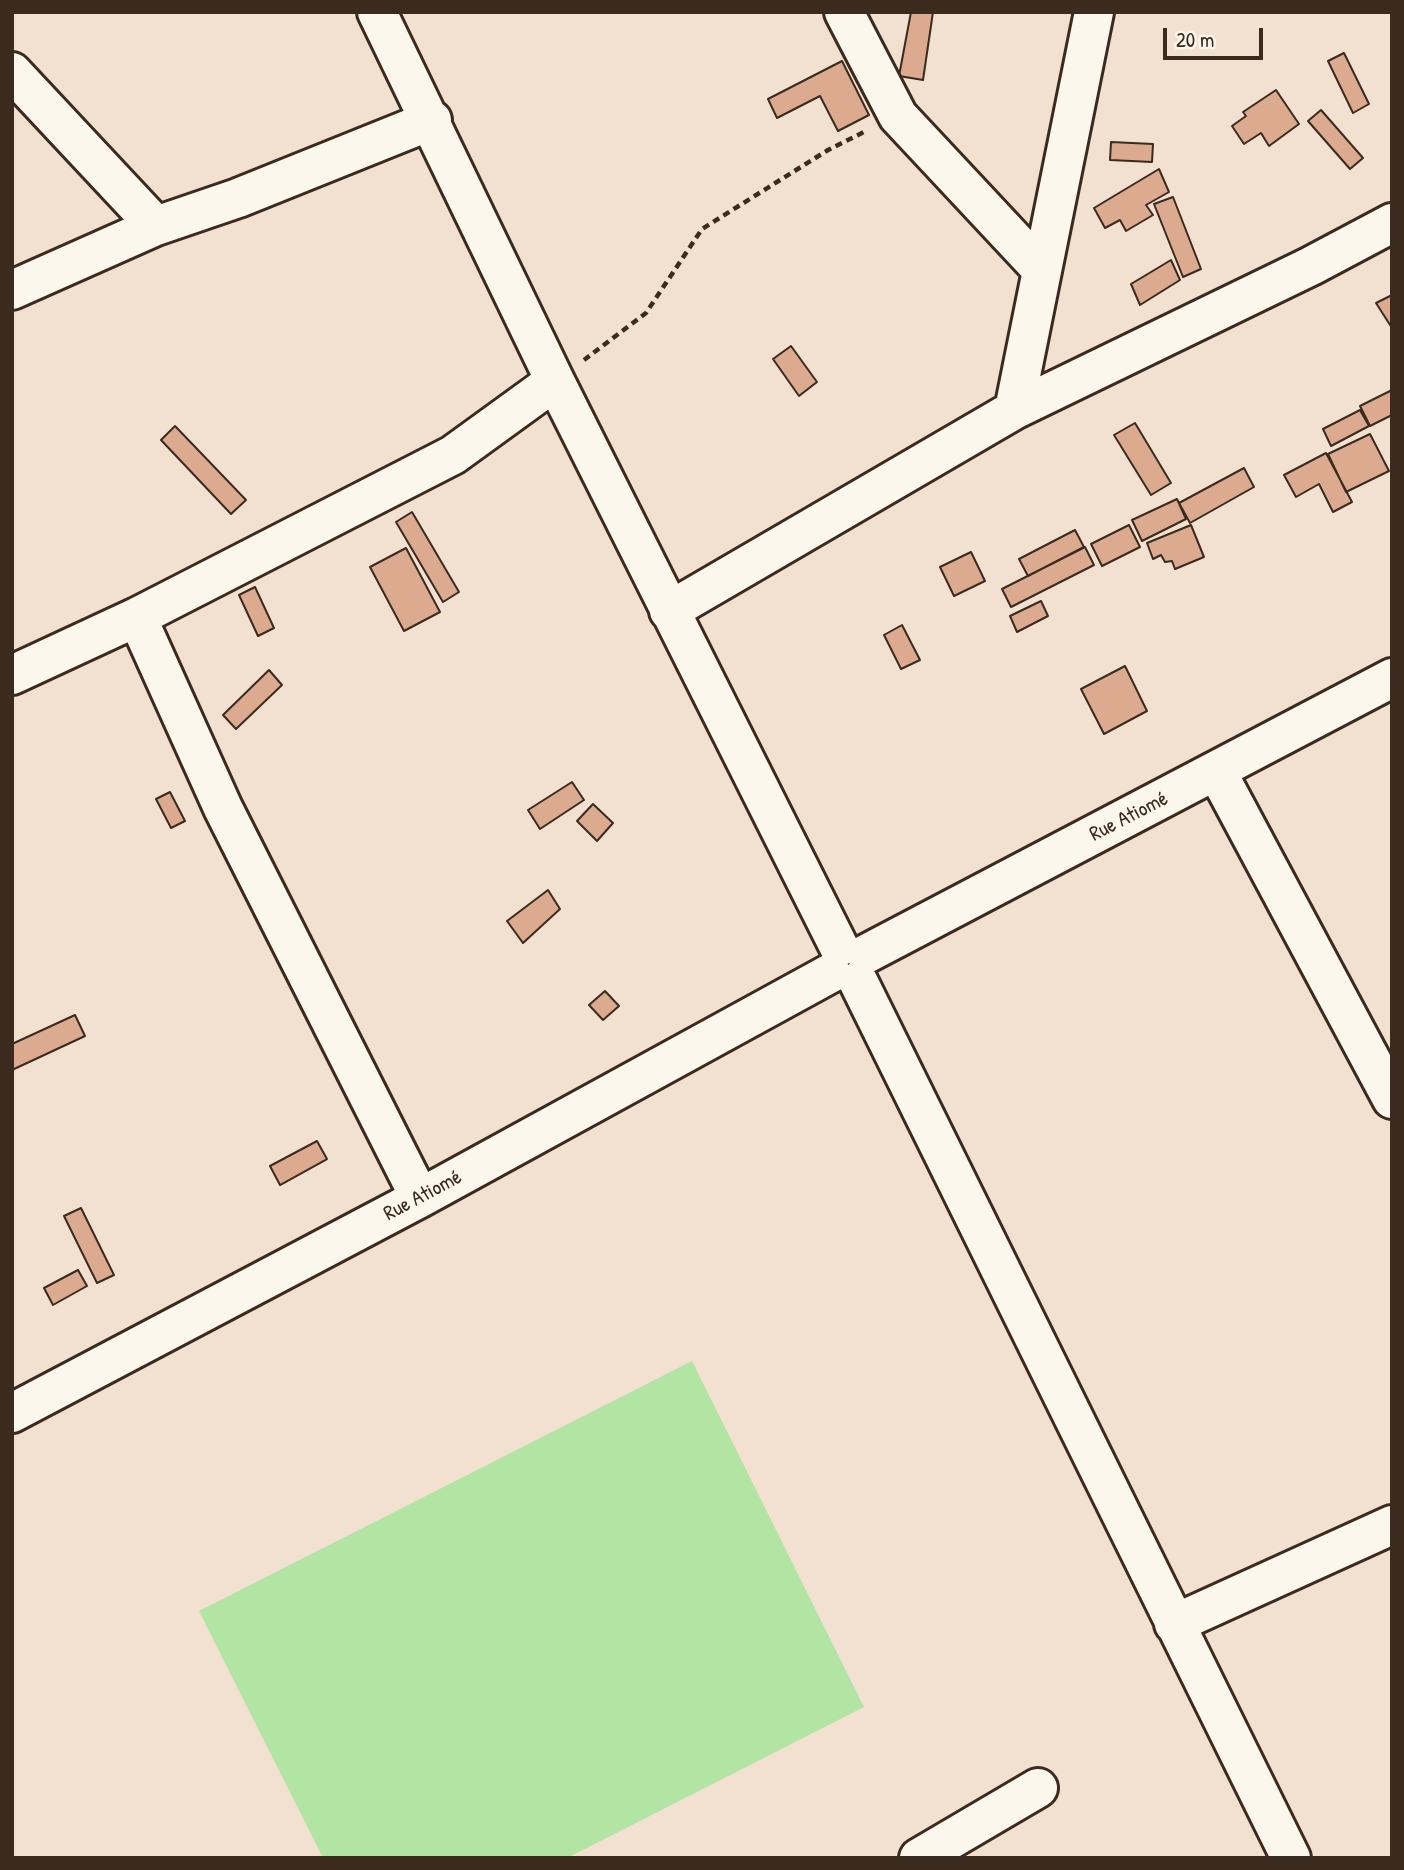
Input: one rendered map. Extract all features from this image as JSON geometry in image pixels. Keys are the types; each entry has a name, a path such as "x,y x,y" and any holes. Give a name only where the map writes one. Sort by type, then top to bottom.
{"street":[{"path":"377,12 432,120 555,381 848,964 1291,1858"},
{"path":"844,12 898,116 1042,270"},
{"path":"1014,410 1094,12"},
{"path":"12,72 156,226"},
{"path":"12,290 156,226 238,198 432,120"},
{"path":"669,611 1014,410 1311,266 1392,223"},
{"path":"12,675 137,617 453,454 555,381"},
{"path":"137,617 229,820 420,1198"},
{"name":"Rue Atiomé","path":"17,1399 420,1198 848,964 1392,678"},
{"path":"1217,772 1392,1099"},
{"path":"1174,1624 1392,1525"},
{"path":"919,1858 1038,1788"}],"path":[{"path":"555,381 646,313 702,229 828,150 898,116"}],"green space":[{"path":"692,1361 864,1707 567,1858 323,1858 199,1611"}],"building":[{"path":"911,12 933,12 923,80 899,76"},
{"path":"1344,53 1369,104 1353,113 1328,61"},
{"path":"842,61 869,115 838,131 820,96 777,118 768,99"},
{"path":"1276,90 1299,124 1269,146 1261,133 1244,144 1232,126 1246,116 1243,112"},
{"path":"1321,110 1363,158 1350,169 1308,121"},
{"path":"1111,142 1153,144 1152,162 1110,160"},
{"path":"1159,169 1169,192 1146,205 1153,215 1126,231 1120,220 1105,228 1094,208"},
{"path":"1173,197 1201,269 1183,277 1154,204"},
{"path":"1171,260 1180,280 1140,305 1131,284"},
{"path":"1392,295 1392,328 1376,303"},
{"path":"791,346 817,382 799,396 773,359"},
{"path":"1392,390 1392,415 1370,426 1360,406"},
{"path":"1360,410 1369,426 1331,446 1323,429"},
{"path":"1135,423 1171,483 1151,495 1114,435"},
{"path":"175,426 246,500 231,514 161,440"},
{"path":"1370,434 1389,471 1346,492 1328,454"},
{"path":"1326,453 1352,502 1333,512 1319,484 1296,497 1284,475"},
{"path":"1244,468 1254,487 1190,523 1179,503"},
{"path":"1177,499 1186,519 1142,541 1132,520"},
{"path":"412,512 459,592 443,602 396,522"},
{"path":"1129,525 1140,547 1102,566 1091,544"},
{"path":"1191,525 1204,557 1175,569 1172,561 1165,562 1161,555 1153,559 1147,543"},
{"path":"1075,530 1084,547 1028,576 1019,559"},
{"path":"1085,547 1094,565 1011,607 1002,589"},
{"path":"406,548 440,612 404,631 370,567"},
{"path":"971,552 985,581 954,596 940,567"},
{"path":"255,587 274,628 258,636 239,595"},
{"path":"1041,601 1048,616 1017,632 1010,616"},
{"path":"902,625 920,660 901,669 884,635"},
{"path":"1125,666 1147,711 1104,734 1081,689"},
{"path":"269,670 282,685 236,729 223,715"},
{"path":"572,782 584,800 540,829 528,810"},
{"path":"170,792 185,821 171,828 156,799"},
{"path":"593,804 613,823 597,841 577,821"},
{"path":"548,890 560,909 523,943 507,921"},
{"path":"605,991 619,1006 603,1020 589,1005"},
{"path":"75,1015 85,1036 12,1070 12,1044"},
{"path":"317,1141 327,1159 280,1185 270,1166"},
{"path":"81,1208 114,1275 97,1283 64,1216"},
{"path":"78,1270 87,1286 53,1305 44,1288"}]}
